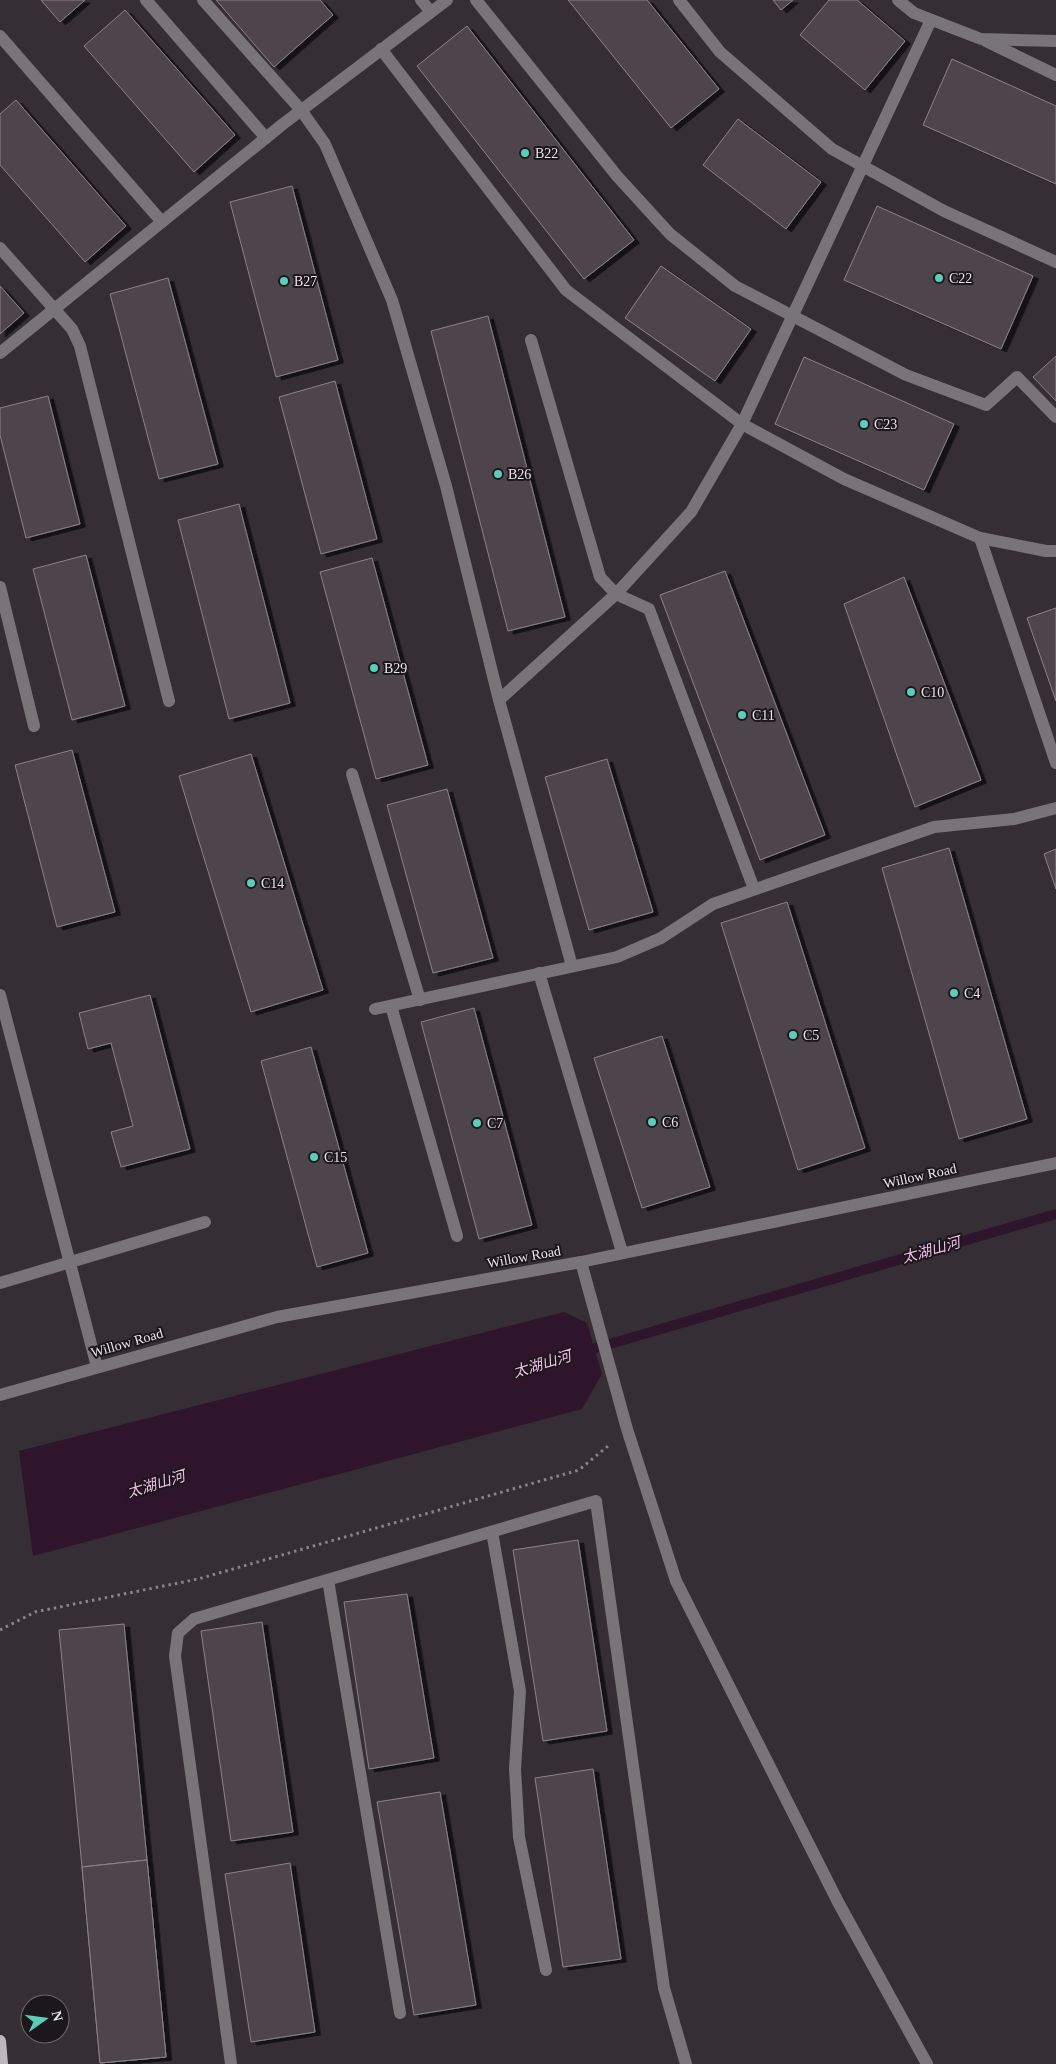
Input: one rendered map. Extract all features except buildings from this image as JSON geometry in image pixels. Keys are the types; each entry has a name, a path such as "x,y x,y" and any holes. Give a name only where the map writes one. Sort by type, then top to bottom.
{"main road":[{"path":"0,2041 2,2064"}],"street":[{"path":"146,0 266,138"},
{"path":"203,0 301,110 325,144 392,300 446,486 499,700 572,966"},
{"path":"421,0 431,12"},
{"path":"0,353 301,110 447,0"},
{"path":"476,0 616,176 670,234 735,286 906,375 986,405 1017,377 1056,417"},
{"path":"679,0 720,52 832,148 944,211 1056,262"},
{"path":"898,0 914,13 981,39 1056,75"},
{"path":"499,700 616,594 692,512 742,424 932,20"},
{"path":"0,36 162,222"},
{"path":"981,39 1056,41"},
{"path":"381,49 566,290 742,424 844,479 980,538 1046,551 1056,551"},
{"path":"0,248 72,329 80,346 169,701"},
{"path":"531,340 600,577 616,594 649,609 754,889"},
{"path":"980,538 1056,763"},
{"path":"0,587 34,726"},
{"path":"352,774 420,1000"},
{"path":"375,1009 617,956 661,938 713,904 934,827 1014,819 1056,808"},
{"path":"539,974 622,1252"},
{"path":"0,995 97,1367"},
{"path":"391,1006 457,1236"},
{"name":"Willow Road","path":"0,1395 278,1317 581,1262 1056,1163"},
{"path":"0,1283 205,1222"},
{"path":"581,1262 628,1430 676,1581 838,1902 927,2064"},
{"path":"228,2063 175,1656 178,1633 194,1619 596,1501 664,1988 686,2064"},
{"path":"492,1532 520,1691 515,1769 519,1837 546,1970"},
{"path":"328,1580 400,2012"}],"path":[{"path":"0,1630 35,1612 198,1579 579,1470 628,1430"}],"water":[{"path":"564,1312 587,1323 602,1374 582,1409 33,1556 19,1451"}],"waterway":[{"name":"太湖山河","path":"582,1352 1056,1214"}],"place":[{"name":"B22","path":"525,153"},
{"name":"C22","path":"939,278"},
{"name":"B27","path":"284,281"},
{"name":"C23","path":"864,424"},
{"name":"B26","path":"498,474"},
{"name":"B29","path":"374,668"},
{"name":"C10","path":"911,692"},
{"name":"C11","path":"742,715"},
{"name":"C14","path":"251,883"},
{"name":"C4","path":"954,993"},
{"name":"C5","path":"793,1035"},
{"name":"C6","path":"652,1122"},
{"name":"C7","path":"477,1123"},
{"name":"C15","path":"314,1157"}]}
